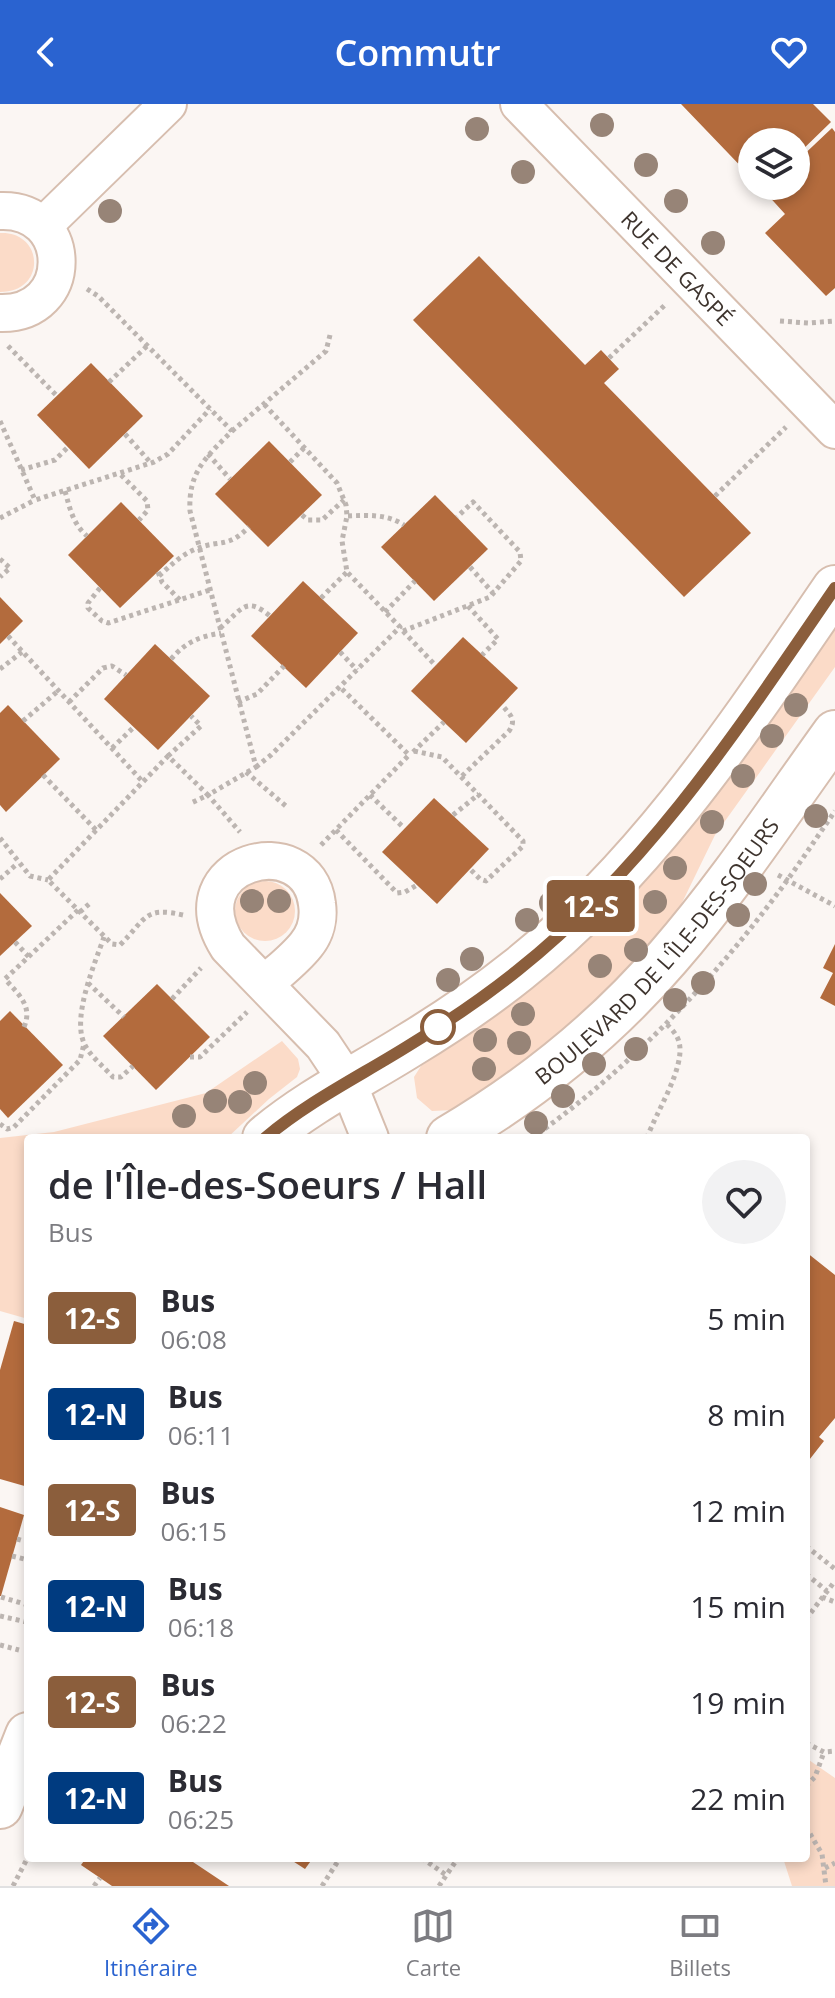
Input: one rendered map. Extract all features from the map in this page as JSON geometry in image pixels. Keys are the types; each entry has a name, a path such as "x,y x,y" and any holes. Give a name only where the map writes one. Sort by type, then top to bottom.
{"street":[{"path":"43,226 168,104"},
{"name":"RUE DE GASPÉ","path":"519,104 835,430"},
{"path":"0,211 21,212 43,226 52,239 57,255 57,271 51,287 33,306 18,312 4,330"},
{"path":"271,1134 519,970 620,877 721,750 835,588"},
{"name":"BOULEVARD DE L'ÎLE-DES-SOEURS","path":"455,1134 566,1056 641,987 701,915 835,733"},
{"path":"260,995 323,1045 347,1081 368,1134"},
{"path":"0,1806 24,1745"}],"path":[{"path":"75,289 88,289 98,296 232,431"},
{"path":"609,358 667,303"},
{"path":"777,321 835,321"},
{"path":"4,330 57,396"},
{"path":"256,767 190,511 189,493 195,474 208,454 326,351 330,335"},
{"path":"109,382 147,346"},
{"path":"263,403 337,483 347,516 342,541 347,572 436,666"},
{"path":"0,518 35,500 151,463 168,454 210,409"},
{"path":"241,411 246,418"},
{"path":"0,421 35,500"},
{"path":"715,496 787,426"},
{"path":"125,434 151,463"},
{"path":"21,470 55,460 68,447"},
{"path":"290,462 304,448"},
{"path":"208,454 230,479"},
{"path":"121,475 147,501 148,510 139,520"},
{"path":"65,491 73,519 87,536"},
{"path":"302,515 308,520 322,520 344,500"},
{"path":"191,803 256,767 271,755 401,629 468,606 493,593 521,561 520,552 473,502 457,517"},
{"path":"347,516 377,515 393,518 404,525"},
{"path":"180,600 159,574 199,547 236,540 249,527"},
{"path":"0,559 10,568 0,577"},
{"path":"470,567 493,593"},
{"path":"321,598 347,572"},
{"path":"385,612 415,581"},
{"path":"100,588 88,603 88,608 108,623 210,590"},
{"path":"171,659 184,645 220,630 249,604 256,604 270,616"},
{"path":"468,606 498,639 482,655"},
{"path":"8,636 143,782"},
{"path":"0,669 22,652"},
{"path":"340,652 357,670"},
{"path":"69,702 103,668 112,666 126,675"},
{"path":"238,702 257,694 284,666"},
{"path":"340,687 372,724 411,753 442,757 523,841 523,846 486,881 470,869"},
{"path":"23,721 58,691"},
{"path":"462,776 514,724 502,705"},
{"path":"48,880 201,726 191,716"},
{"path":"312,854 444,722"},
{"path":"112,748 134,727"},
{"path":"168,756 208,795 246,839"},
{"path":"246,772 287,807"},
{"path":"43,775 96,830"},
{"path":"453,815 479,794"},
{"path":"370,795 404,828"},
{"path":"336,830 397,893 417,885"},
{"path":"0,838 30,876 48,880 112,944 120,945 151,913 160,910 192,917"},
{"path":"0,879 18,863"},
{"path":"773,873 835,906"},
{"path":"24,1027 28,1008 3,981 89,904"},
{"path":"0,1124 7,1129 14,1127 80,1060 84,1043 83,1005 104,936"},
{"path":"15,942 29,957"},
{"path":"172,999 209,959"},
{"path":"88,983 124,1017"},
{"path":"190,1057 200,1057 260,995"},
{"path":"649,1134 669,1089 680,1047 679,1039 661,1018"},
{"path":"84,1043 113,1077 121,1077 133,1066"},
{"path":"44,1083 51,1091"},
{"path":"17,1539 24,1541"},
{"path":"810,1549 835,1569"},
{"path":"12,1556 24,1559"},
{"path":"810,1577 827,1591"},
{"path":"810,1614 835,1581"},
{"path":"1,1597 24,1604"},
{"path":"822,1597 835,1602"},
{"path":"0,1616 24,1621"},
{"path":"0,1645 19,1650"},
{"path":"810,1745 824,1752 835,1751"},
{"path":"810,1781 821,1768 824,1752"},
{"path":"810,1834 822,1854 826,1886"},
{"path":"13,1886 25,1862"},
{"path":"322,1886 334,1862"},
{"path":"428,1862 446,1875"},
{"path":"439,1886 455,1862"},
{"path":"825,1868 835,1863"},
{"path":"94,1886 100,1878"}],"shaded area":[{"path":"0,233 15,235 25,241 32,251 34,262 26,282 15,289 0,292"},
{"path":"835,627 835,667 715,835 679,909 661,936 569,1026 521,1065 454,1110 432,1111 417,1098 414,1077 421,1066 504,1009 589,935 715,793"},
{"path":"265,881 286,890 295,911 286,932 265,941 244,932 235,911 244,890"},
{"path":"282,1041 298,1059 300,1069 297,1077 231,1134 36,1134 54,1132 206,1093"},
{"path":"24,1135 24,1318 0,1311 0,1138"},
{"path":"810,1761 835,1778 835,1886 792,1886 784,1862 810,1862"}],"building":[{"path":"681,104 813,104 831,122 810,142 810,128 738,128 738,163"},
{"path":"832,128 835,132 835,288 826,296 765,233 785,214 772,200 810,200 810,149"},
{"path":"479,256 585,365 601,350 619,369 604,383 751,533 684,597 413,320"},
{"path":"91,363 143,416 89,469 37,415"},
{"path":"269,441 322,495 268,547 215,494"},
{"path":"435,495 488,549 434,601 381,547"},
{"path":"121,502 174,556 120,608 68,555"},
{"path":"303,581 358,633 306,688 251,636"},
{"path":"0,597 23,621 0,644"},
{"path":"463,637 518,688 466,743 411,691"},
{"path":"155,644 210,696 158,750 104,699"},
{"path":"8,705 60,759 6,812 0,805 0,713"},
{"path":"434,798 489,849 437,904 382,852"},
{"path":"0,893 32,926 0,956"},
{"path":"835,944 835,1006 820,998 833,973 823,968"},
{"path":"157,984 210,1037 156,1090 103,1036"},
{"path":"10,1011 63,1065 8,1118 0,1109 0,1021"},
{"path":"810,1255 835,1275 835,1418 819,1437 824,1441 810,1459"},
{"path":"14,1321 24,1324 24,1486 0,1479 0,1370"},
{"path":"0,1507 24,1515 1,1596 0,1596"},
{"path":"83,1862 193,1862 229,1886 112,1886 81,1865"},
{"path":"294,1862 310,1862 305,1869"}],"bus line":[{"name":"12-S","path":"271,1134 326,1094 471,1005 519,970 588,909 620,877 699,780 835,588"}]}
